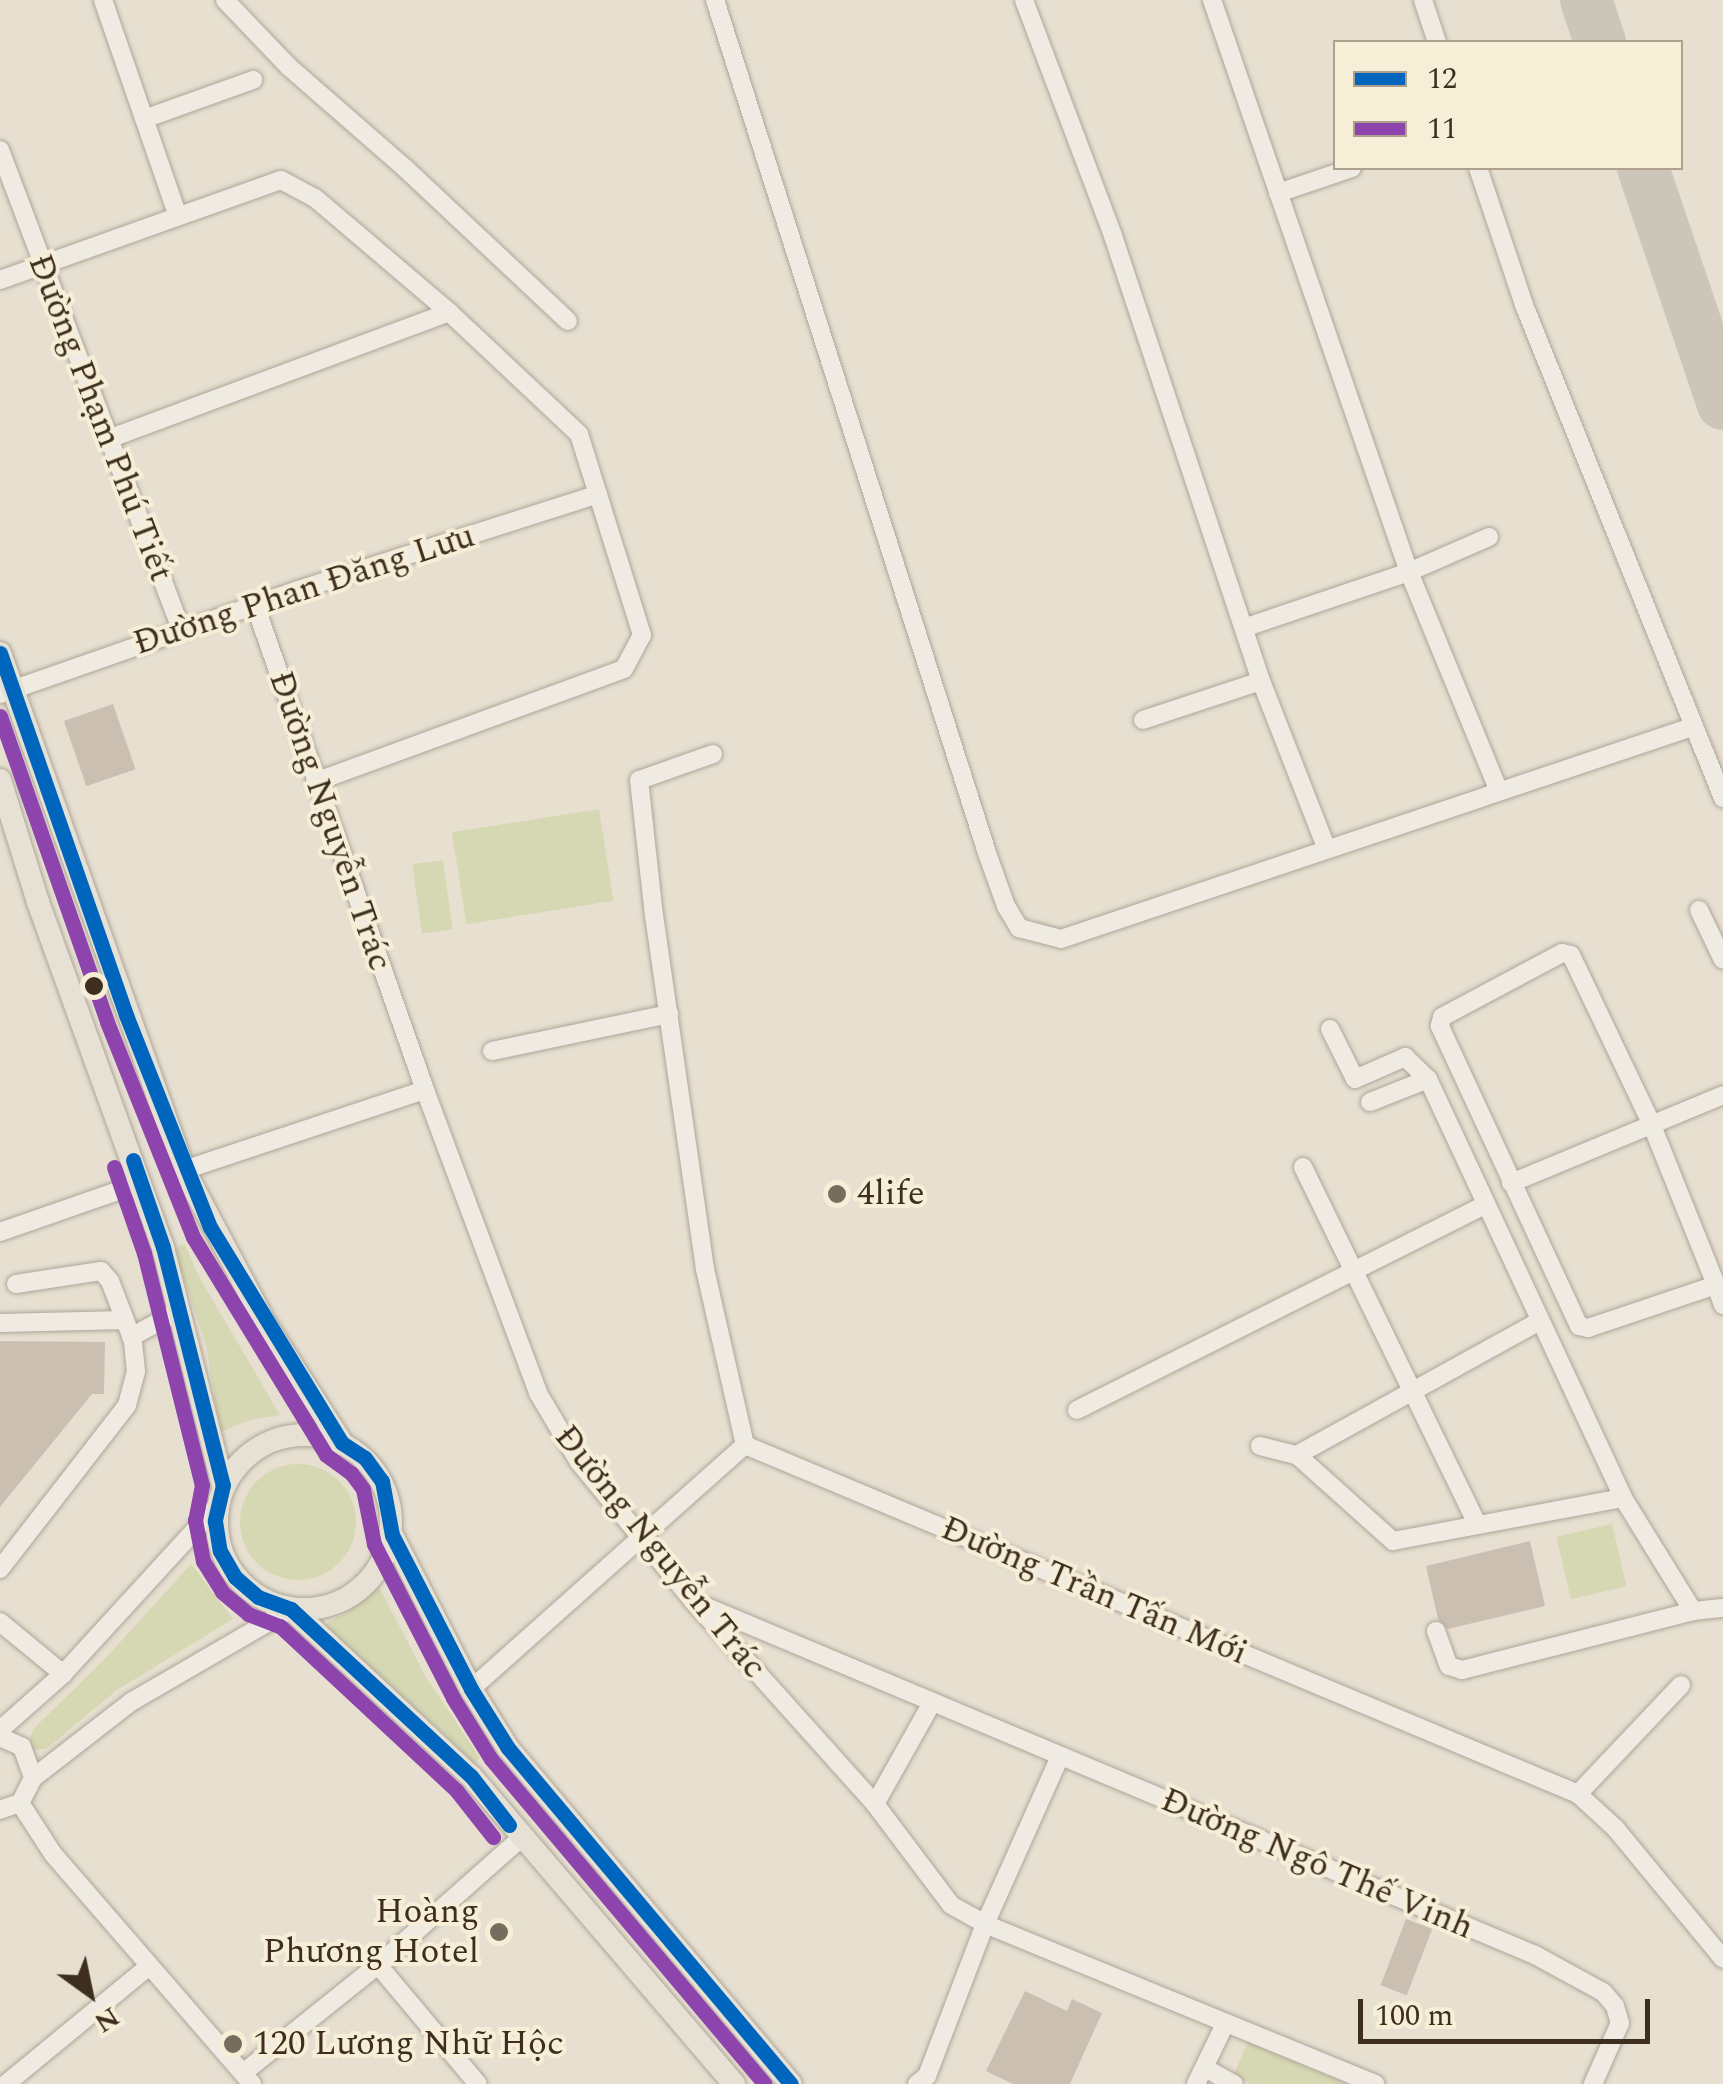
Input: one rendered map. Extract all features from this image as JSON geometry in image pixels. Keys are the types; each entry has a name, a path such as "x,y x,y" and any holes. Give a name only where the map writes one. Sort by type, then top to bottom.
{"main road":[{"path":"0,653 6,692 184,1170 265,1323 342,1444"},
{"path":"0,780 38,902 163,1247 220,1495 220,1551 235,1577 258,1597 291,1609 471,1776 520,1839 734,2084"},
{"path":"220,1495 236,1466 258,1447 284,1436 313,1434 342,1444 365,1458 382,1482 392,1536 471,1689 508,1748 791,2084"},
{"path":"291,1609 340,1601 363,1586 380,1564 392,1536"}],"street":[{"path":"103,0 177,214"},
{"path":"224,0 289,67 406,168 568,321"},
{"path":"715,0 987,853 1006,906 1019,928 1060,939 1692,727"},
{"path":"1024,0 1113,236 1261,681 1327,849"},
{"path":"1212,0 1409,572 1498,789"},
{"path":"1423,0 1436,40"},
{"path":"144,119 253,80"},
{"name":"Đường Phạm Phú Tiết","path":"0,150 40,266 181,629"},
{"path":"1278,193 1346,170"},
{"path":"1479,170 1524,305 1723,798"},
{"path":"0,280 281,180 315,198 449,312 578,434 642,635 624,669 315,782"},
{"path":"110,438 449,312"},
{"name":"Đường Phan Đăng Lưu","path":"6,692 255,604 598,494"},
{"path":"1244,628 1409,572 1489,537"},
{"name":"Đường Nguyễn Trác","path":"255,604 425,1090 538,1393 579,1462 693,1601 875,1804 952,1905 985,1924 1376,2084"},
{"path":"1144,720 1261,681"},
{"path":"471,1689 745,1445 706,1269 640,780 713,754"},
{"path":"1698,910 1723,960"},
{"path":"1716,1285 1588,1328 1579,1326 1440,1026 1442,1018 1566,952 1652,1123 1716,1285 1723,1305"},
{"path":"492,1050 669,1014"},
{"path":"1330,1029 1355,1079 1405,1057 1428,1078 1623,1498 1693,1611"},
{"path":"1370,1102 1428,1078"},
{"path":"184,1170 425,1090"},
{"path":"1511,1182 1723,1095"},
{"path":"1303,1168 1476,1522"},
{"path":"0,1232 141,1183"},
{"path":"1078,1410 1486,1204"},
{"path":"0,1569 127,1405 136,1371 128,1328 101,1271 16,1284"},
{"path":"0,1323 128,1328 177,1312"},
{"path":"1297,1455 1410,1389 1540,1321"},
{"name":"Đường Trần Tấn Mới","path":"745,1445 1578,1794 1616,1830 1723,1960"},
{"path":"1260,1446 1297,1455 1394,1541 1476,1522 1623,1498"},
{"path":"0,1730 63,1674 220,1495"},
{"name":"Đường Ngô Thế Vinh","path":"693,1601 1535,1956 1604,1992 1615,2006 1620,2023 1593,2084"},
{"path":"1436,1631 1449,1666 1462,1670 1693,1611 1723,1608"},
{"path":"0,1810 20,1803 33,1778 131,1702 291,1609"},
{"path":"0,1622 63,1674"},
{"path":"1578,1794 1681,1685"},
{"path":"875,1804 932,1703"},
{"path":"0,1738 22,1747 33,1778"},
{"path":"929,2082 985,1924 1060,1756"},
{"path":"20,1803 42,1840 248,2078 520,1839"},
{"path":"378,1964 478,2084"},
{"path":"6,2084 149,1966"},
{"path":"1226,2024 1200,2076 1234,2084"},
{"path":"24,2069 38,2084"}],"green space":[{"path":"599,809 614,901 466,924 452,832"},
{"path":"443,860 453,929 422,934 412,864"},
{"path":"185,1244 198,1275 280,1415 250,1420 220,1432 206,1345 174,1249"},
{"path":"298,1464 320,1468 339,1481 352,1500 356,1522 352,1544 339,1563 320,1576 298,1580 276,1576 257,1563 244,1544 240,1522 244,1500 257,1481 276,1468"},
{"path":"1612,1524 1626,1586 1571,1599 1556,1537"},
{"path":"191,1564 233,1619 117,1690 46,1749 34,1750 29,1739 35,1727 103,1661"},
{"path":"377,1583 426,1677 480,1758 473,1764 448,1737 321,1627 356,1606"},
{"path":"1248,2042 1347,2084 1251,2084 1234,2074"}],"building":[{"path":"113,704 135,769 86,786 64,721"},
{"path":"0,1341 105,1342 104,1394 92,1394 0,1507"},
{"path":"1530,1541 1545,1606 1448,1629 1438,1619 1426,1566"},
{"path":"1406,1919 1432,1929 1407,1995 1381,1985"},
{"path":"1025,1991 1067,2011 1072,1999 1102,2013 1070,2084 1013,2084 986,2071"}],"taxiway":[{"path":"1586,0 1599,40"},
{"path":"1644,170 1723,404"}],"transit line":[{"name":"12","path":"0,653 126,1015 210,1227 342,1443 365,1458 382,1481 392,1535 471,1689 508,1748 791,2084"},
{"name":"11","path":"0,716 107,1022 193,1237 326,1455 351,1473 363,1489 374,1544 453,1698 491,1759 765,2084"},
{"name":"12","path":"133,1160 163,1247 223,1485 215,1521 220,1551 235,1577 258,1597 291,1609 471,1776 509,1825"},
{"name":"11","path":"114,1167 144,1253 202,1485 195,1520 203,1561 222,1592 248,1614 280,1626 456,1790 493,1837"}],"place":[{"name":"4life","path":"837,1194"},
{"name":"Hoàng Phương Hotel","path":"499,1932"},
{"name":"120 Lương Nhữ Hộc","path":"233,2044"}]}
